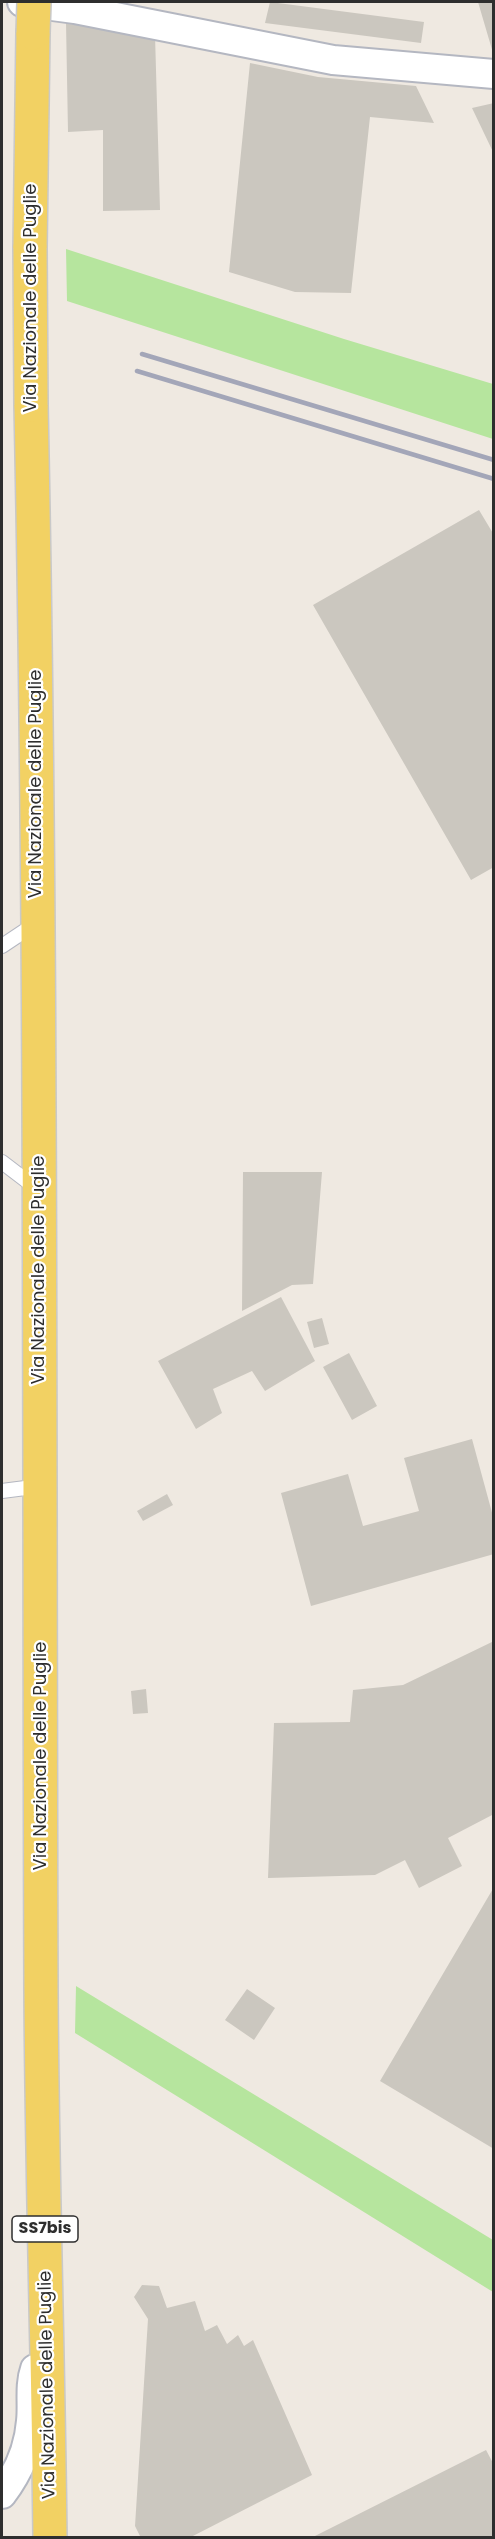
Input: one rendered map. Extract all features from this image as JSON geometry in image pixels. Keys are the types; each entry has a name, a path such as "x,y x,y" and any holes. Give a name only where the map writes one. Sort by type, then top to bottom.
{"main road":[{"name":"Via Nazionale delle Puglie","path":"33,17 30,248 41,1486 41,1989 50,2538"}],"street":[{"path":"22,2 75,9 333,60 494,74"},
{"path":"2,2494 19,2466 27,2447 31,2422 32,2378 48,2334"}],"lane":[{"path":"2,946 37,923"},
{"path":"2,1162 39,1190"},
{"path":"2,1491 41,1486"}],"green space":[{"path":"66,249 344,339 493,384 493,439 67,301"},
{"path":"76,1986 493,2240 493,2292 75,2033"}],"building":[{"path":"270,2 424,22 421,43 265,23"},
{"path":"478,2 494,2 494,53 493,53"},
{"path":"66,22 155,35 160,210 103,211 103,130 68,132"},
{"path":"250,63 318,77 416,86 434,123 370,117 351,293 295,292 229,272"},
{"path":"494,103 494,154 472,108"},
{"path":"479,510 494,535 494,867 471,880 313,605"},
{"path":"243,1172 322,1172 313,1284 292,1285 242,1311"},
{"path":"281,1297 315,1361 265,1391 252,1371 213,1389 222,1413 196,1429 158,1361"},
{"path":"322,1318 329,1344 314,1348 307,1322"},
{"path":"349,1353 377,1406 352,1420 323,1367"},
{"path":"472,1439 494,1520 494,1554 311,1606 281,1493 348,1474 363,1526 419,1511 404,1458"},
{"path":"167,1494 173,1505 143,1521 137,1511"},
{"path":"494,1641 494,1814 448,1838 462,1866 419,1888 405,1860 375,1875 268,1878 274,1723 350,1722 353,1690 403,1685"},
{"path":"146,1689 148,1713 133,1714 131,1691"},
{"path":"494,1887 494,2149 380,2081"},
{"path":"247,1989 275,2008 254,2040 225,2020"},
{"path":"142,2285 159,2286 167,2308 195,2301 205,2331 217,2325 227,2344 238,2335 244,2346 253,2340 312,2475 189,2538 141,2538 135,2526 148,2319 134,2297"},
{"path":"486,2450 494,2465 494,2538 311,2538"}],"railway":[{"path":"142,354 494,460"},
{"path":"137,371 494,479"}]}
